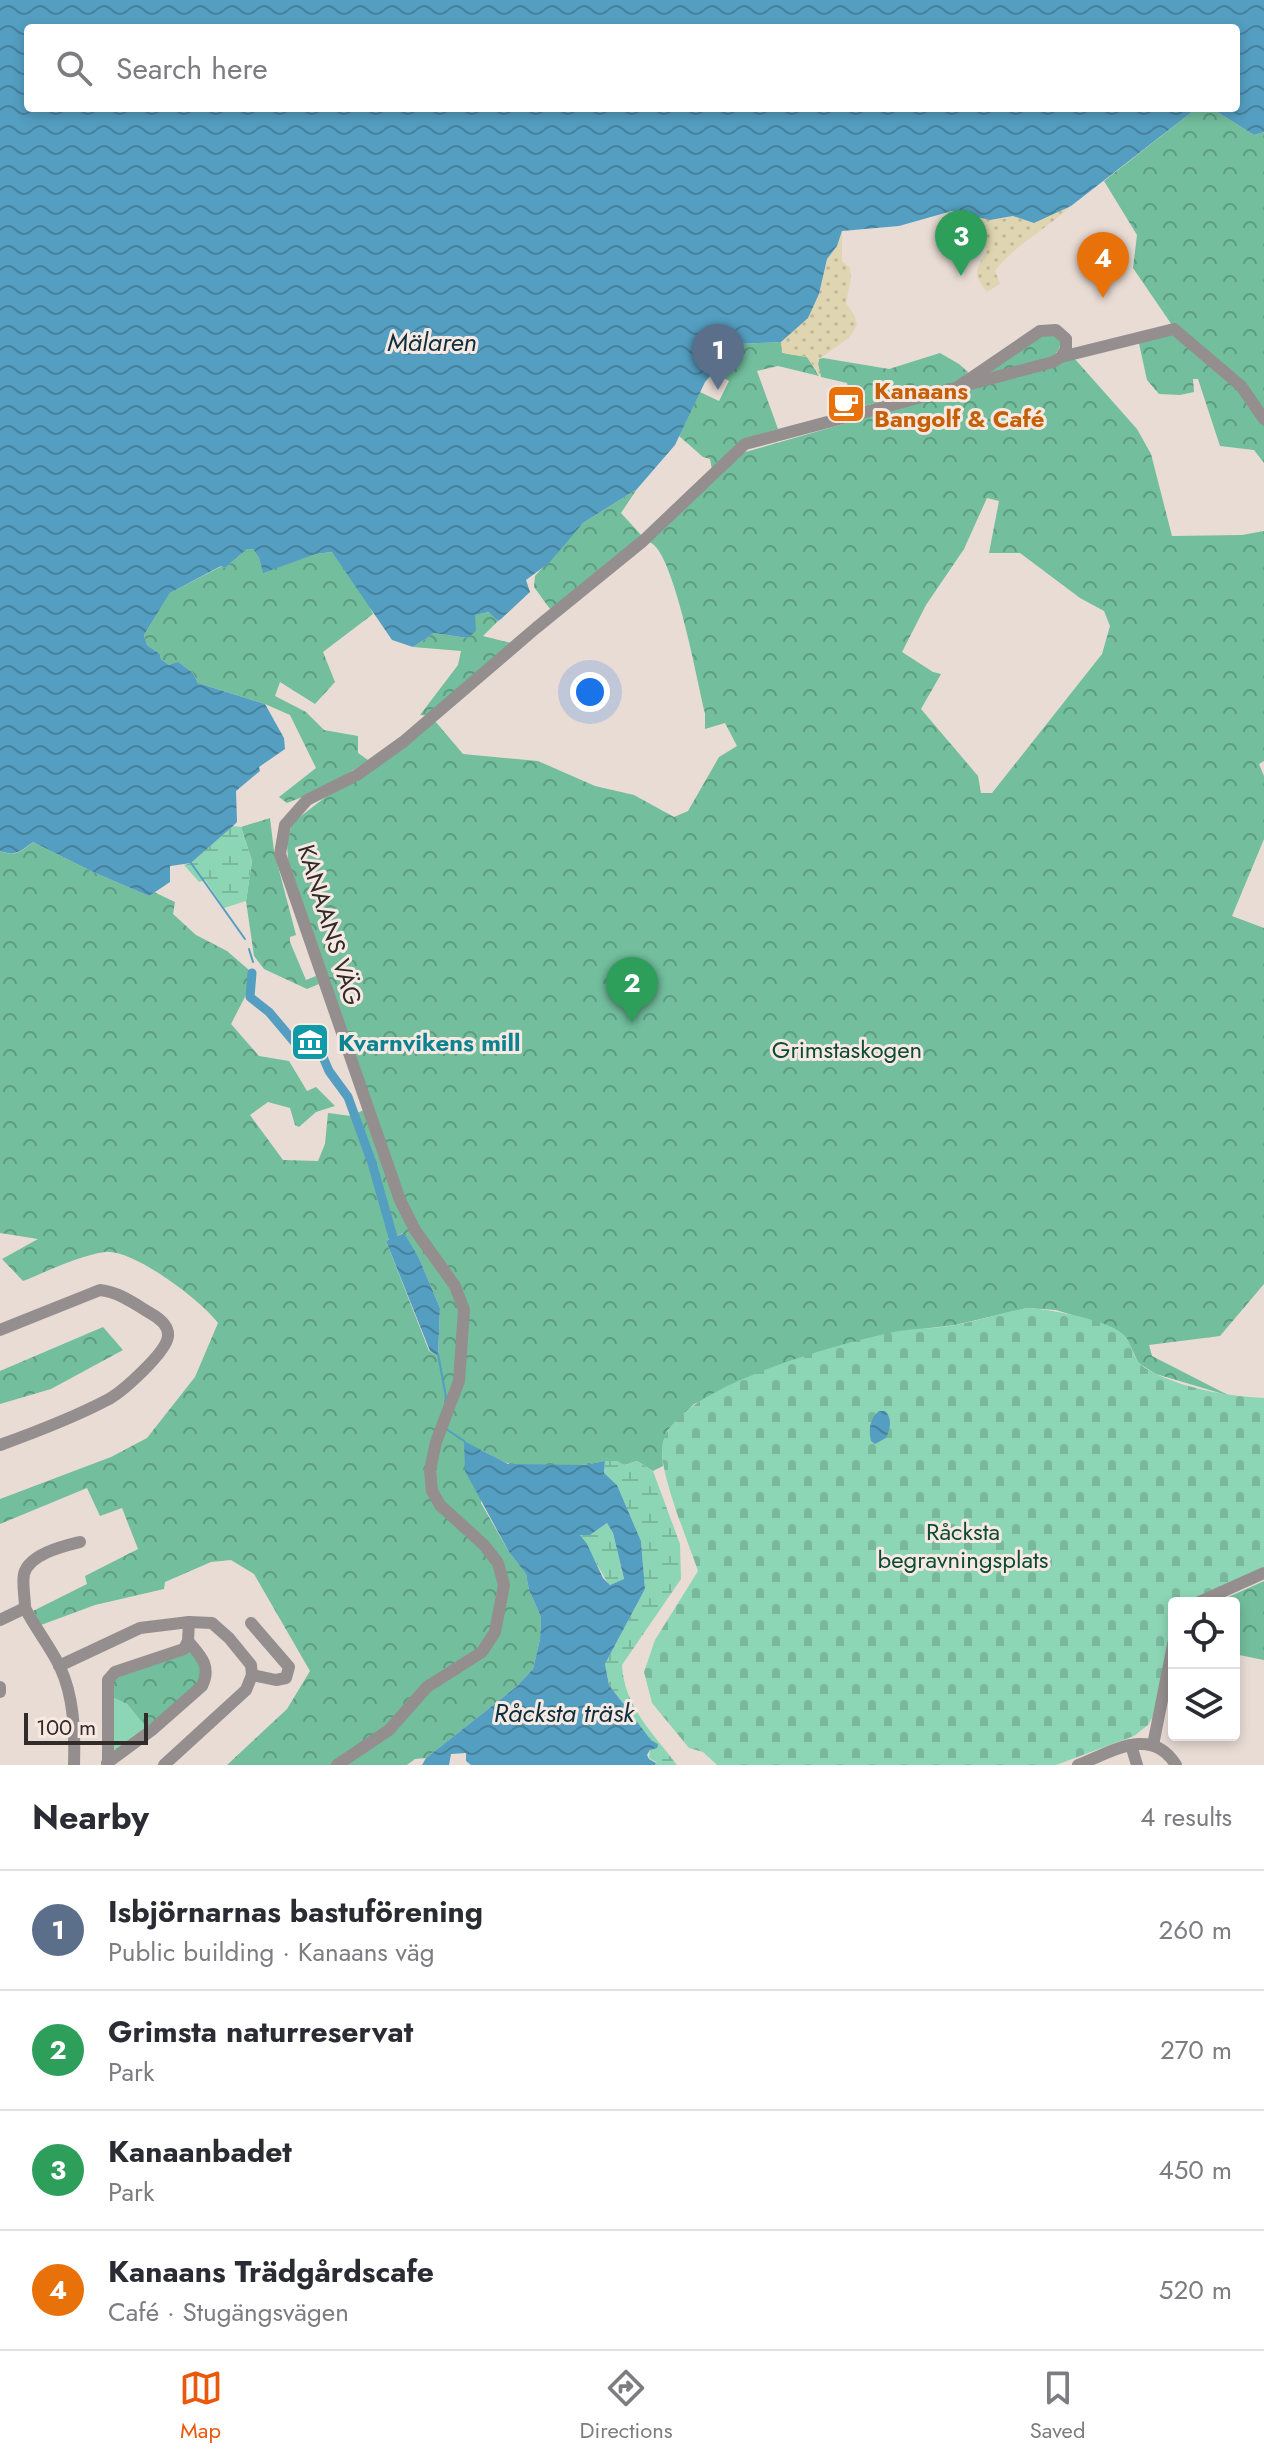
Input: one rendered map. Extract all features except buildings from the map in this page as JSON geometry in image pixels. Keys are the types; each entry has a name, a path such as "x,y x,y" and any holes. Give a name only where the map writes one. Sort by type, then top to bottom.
{"street":[{"path":"1061,357 1174,329 1241,386 1264,419"},
{"name":"KANAANS VÄG","path":"337,1765 389,1730 427,1687 482,1652 495,1632 504,1585 498,1563 484,1545 440,1505 432,1491 430,1470 441,1428 459,1381 464,1310 455,1286 415,1230 400,1200 280,854 285,825 307,800 357,775 403,742 643,541 745,444 955,389 1053,362 1066,349 1066,339 1056,330 1040,331 955,389"},
{"path":"0,1330 100,1290 112,1291 154,1316 164,1323 169,1335 165,1345 111,1398 0,1445"},
{"path":"74,1765 73,1716 59,1666 25,1608 24,1573 29,1565 48,1552 80,1542"},
{"path":"1210,1597 1264,1573"},
{"path":"0,1620 25,1608"},
{"path":"59,1666 140,1628 189,1622 212,1623 229,1638 251,1665 252,1675 246,1690 164,1765"},
{"path":"108,1764 108,1680 115,1672 184,1649 188,1641 189,1622"},
{"path":"251,1623 289,1667 286,1678 276,1680 252,1675"},
{"path":"108,1764 202,1686 206,1679 206,1661 188,1641"},
{"path":"1153,1745 1169,1669"},
{"path":"1131,1745 1137,1765"},
{"path":"1078,1765 1131,1745 1153,1745 1167,1753 1176,1765"}],"green space":[{"path":"1192,112 1217,112 1254,135 1264,132 1264,463 1254,450 1220,446 1198,379 1193,379 1194,392 1180,395 1159,394 1147,380 1138,339 1174,328 1133,268 1137,235 1104,181"},
{"path":"1042,336 1060,339 1059,348 1049,359 967,382"},
{"name":"Grimstaskogen","path":"781,342 783,353 807,357 819,376 778,366 757,371 778,429 747,438 742,453 1074,358 1137,429 1151,454 1172,536 1242,535 1264,531 1264,761 1259,764 1264,776 1264,839 1232,916 1264,928 1264,1284 1220,1336 1149,1345 1152,1356 1230,1396 1156,1374 1138,1362 1127,1339 1104,1325 1056,1310 1027,1308 955,1325 896,1332 848,1344 694,1404 667,1431 662,1450 663,1466 653,1471 637,1461 624,1465 608,1461 554,1467 519,1466 482,1450 481,1503 509,1552 526,1574 529,1590 541,1617 533,1669 516,1687 426,1758 415,1759 407,1765 227,1765 287,1709 310,1671 254,1574 231,1560 211,1562 165,1582 164,1589 95,1605 41,1625 33,1611 87,1584 85,1576 138,1549 122,1508 100,1516 87,1488 0,1524 0,1499 111,1457 147,1438 195,1377 218,1323 166,1278 117,1253 105,1252 84,1257 23,1281 2,1259 38,1239 0,1233 0,851 10,854 18,852 33,842 149,896 154,892 175,902 173,914 196,935 227,951 249,970 248,991 231,1024 259,1056 289,1061 307,1091 316,1087 335,1106 316,1112 299,1127 295,1125 290,1108 268,1102 250,1115 283,1160 318,1161 325,1144 328,1113 351,1116 372,1106 288,860 287,843 292,823 396,752 435,721 463,754 538,761 595,786 634,795 674,817 688,811 719,757 737,746 725,723 705,729 705,713 678,598 662,557 653,544 642,539 550,609 534,587 535,576 583,523 637,489 621,513 642,536 713,475 710,459 703,457 679,436 700,392 719,401 729,381 714,372 739,344","holes":["987,498 999,501 989,553 1020,553 1080,598 1104,611 1110,626 1102,654 992,793 981,793 978,776 921,709 941,674 902,652 926,605 964,549","403,1233 419,1258 440,1308 438,1356 429,1351 386,1241"]},
{"path":"940,353 968,372 961,381 856,408 847,383 821,377 818,364 819,359 823,358 889,369"},
{"path":"247,549 253,549 263,572 316,554 333,552 365,596 373,614 323,652 335,682 315,704 280,682 275,696 306,712 324,730 358,736 358,753 368,760 329,784 287,803 279,797 316,768 290,715 198,683 193,673 179,663 169,665 161,659 160,654 147,645 144,635 170,593 222,566 225,568"},
{"path":"490,612 498,621 483,636 511,643 431,716 420,715 458,665 461,651 413,647 434,633 467,638 474,615"},
{"path":"270,818 274,851 296,935 290,937 290,942 306,980 316,976 319,984 307,989 264,969 254,956 246,901 252,861 241,827"},
{"path":"233,826 241,827 252,861 246,901 224,908 205,880 199,882 184,865 191,863"},
{"name":"Råcksta begravningsplats","path":"1027,1308 1064,1313 1119,1331 1126,1337 1141,1365 1158,1375 1219,1393 1264,1398 1264,1567 1196,1597 1168,1597 1168,1647 1155,1713 1148,1725 1134,1736 1056,1765 717,1765 703,1752 689,1748 652,1703 644,1672 655,1640 698,1571 664,1469 663,1442 675,1422 698,1403 764,1370 894,1332 955,1325"},
{"path":"103,1327 123,1350 51,1389 0,1404 0,1371"},
{"path":"605,1461 617,1461 624,1465 637,1461 653,1471 680,1544 681,1579 622,1665 634,1707 677,1765 655,1765 656,1762 649,1758 650,1750 658,1744 651,1740 609,1685 605,1664 645,1589 641,1541 617,1485 604,1473"},
{"path":"607,1523 613,1533 624,1580 609,1585 579,1534 590,1535"},
{"path":"1264,1581 1264,1660 1240,1655 1240,1597 1228,1597"},
{"path":"192,1649 203,1662 201,1686 146,1727 127,1704 112,1697 113,1681 119,1676"},
{"path":"112,1697 127,1704 146,1727 113,1756"}],"sand":[{"path":"1071,206 1003,261 995,271 1000,284 987,292 977,272 987,250 984,244 955,230 948,212 1003,219 1013,216 1033,223"},
{"path":"842,231 842,261 850,268 851,278 846,303 857,325 849,338 819,359 821,377 807,357 782,353 781,342 808,317 819,294 827,259 837,246"}],"water":[{"name":"Mälaren","path":"0,0 1264,0 1264,132 1254,135 1217,112 1240,112 1240,24 24,24 24,112 1192,112 1071,206 1034,223 1013,216 990,220 952,211 899,226 842,231 837,246 827,259 819,294 808,318 781,342 738,344 705,382 675,445 637,489 583,523 549,563 526,580 530,592 501,619 498,621 489,612 475,615 476,631 467,638 434,633 413,647 392,640 332,552 316,554 263,573 253,549 247,549 225,568 221,566 170,593 144,635 147,645 169,665 178,662 193,673 198,683 265,704 284,738 285,749 259,767 260,771 236,791 237,822 191,863 170,866 170,882 149,896 33,842 14,853 0,851"},
{"path":"404,1233 419,1258 440,1308 438,1356 430,1351 386,1241"},
{"path":"879,1411 885,1411 890,1424 886,1438 875,1444 871,1441 870,1429"},
{"name":"Råcksta träsk","path":"464,1441 508,1464 584,1465 605,1461 604,1473 617,1485 641,1541 645,1589 605,1664 609,1685 651,1740 658,1744 647,1755 655,1765 471,1765 466,1761 466,1753 451,1754 449,1765 422,1765 426,1758 516,1687 533,1669 540,1639 541,1617 529,1590 526,1574 509,1552 465,1471","holes":["607,1523 613,1533 624,1579 610,1585 603,1578 580,1535 590,1535"]}],"waterway":[{"path":"191,863 245,939"},
{"path":"249,949 253,962"},
{"path":"252,973 250,997 269,1012 296,1044"},
{"path":"313,1047 323,1057 348,1097 372,1163 393,1237"},
{"path":"438,1354 445,1402"},
{"path":"446,1429 464,1441"}],"place":[{"name":"Kanaanbadet","path":"961,276"},
{"name":"Kanaans Trädgårdscafe","path":"1103,298"},
{"name":"Isbjörnarnas bastuförening","path":"718,390"},
{"name":"Kanaans Bangolf & Café","path":"846,404"},
{"name":"Grimsta naturreservat","path":"632,1023"},
{"name":"Kvarnvikens mill","path":"310,1042"}]}
